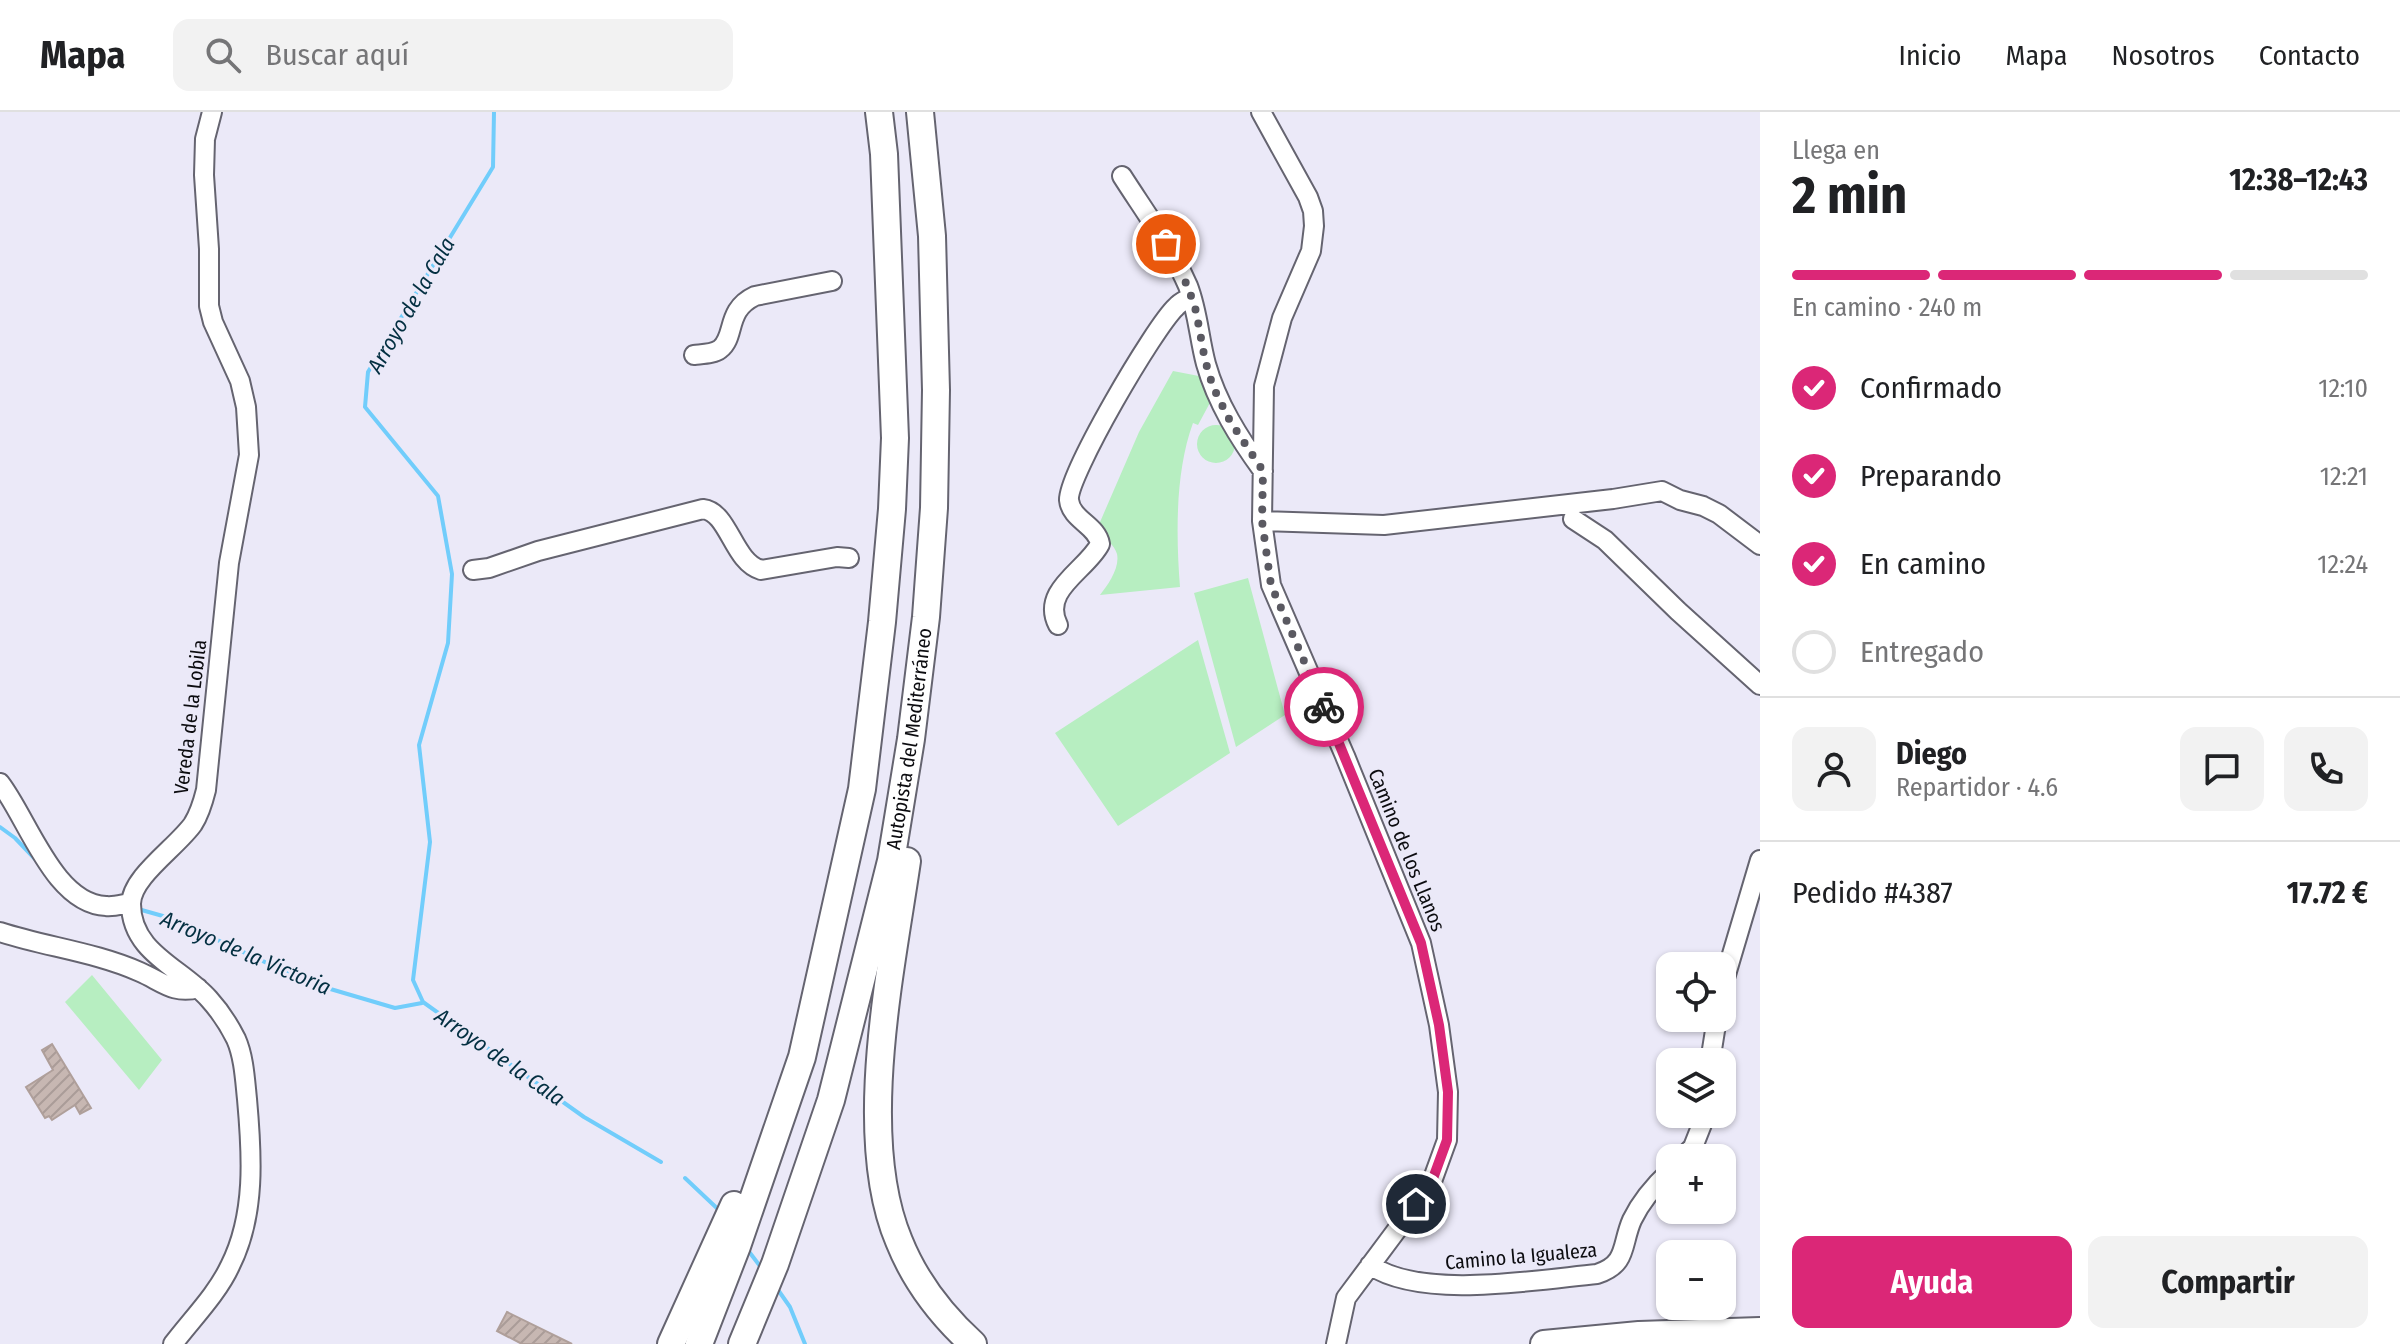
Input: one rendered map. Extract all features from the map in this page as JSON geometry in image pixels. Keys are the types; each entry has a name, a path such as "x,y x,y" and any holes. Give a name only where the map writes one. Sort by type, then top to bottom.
{"highway":[{"name":"Autopista del Mediterráneo","path":"699,1344 768,1137 802,1057 862,789 892,509 894,385 884,154 879,112"},
{"name":"Autopista del Mediterráneo","path":"742,1344 775,1264 831,1100 891,861 911,739 926,617 934,508 936,390 932,236 920,112"},
{"path":"926,617 928,708 886,1008 879,1095 880,1169 887,1207 911,1268 925,1290 973,1344"},
{"path":"676,1334 768,1137"},
{"path":"1544,1344 1639,1335 1760,1331"}],"street":[{"name":"Vereda de la Lobila","path":"131,903 140,881 194,823 206,790 229,563 249,455 246,407 240,381 213,322 209,306 204,175 205,139 212,112"},
{"name":"Camino de los Llanos","path":"1261,112 1308,197 1314,226 1311,251 1282,318 1264,386 1262,521 1271,585 1421,943 1439,1025 1448,1092 1447,1140 1431,1184 1346,1298 1336,1344"},
{"path":"1122,176 1175,260 1196,311 1213,387 1230,421 1263,471"},
{"path":"694,355 723,347 736,312 748,300 832,281"},
{"path":"1058,625 1054,608 1060,590 1100,544 1097,534 1070,506 1069,495 1099,428 1131,372 1174,308 1191,297"},
{"path":"1262,521 1384,525 1662,491 1719,514 1760,545"},
{"path":"473,570 703,509 715,513 748,563 756,569 837,557 849,558"},
{"path":"1573,519 1605,540 1760,685"},
{"path":"0,783 52,870 70,890 89,902 105,906 131,903 134,922 143,941 157,958 198,988 221,1015 237,1041 250,1133 250,1196 246,1222 230,1268 173,1344"},
{"path":"1733,952 1760,860"},
{"path":"0,932 106,959 179,991 198,988"},
{"name":"Camino la Igualeza","path":"1370,1265 1384,1274 1433,1285 1514,1282 1597,1274 1617,1263 1632,1221 1656,1185"}],"green space":[{"path":"1173,371 1204,377 1212,399 1198,425 1193,423 1183,462 1178,526 1180,587 1100,595 1113,576 1117,554 1097,529 1139,432"},
{"path":"1216,425 1229,431 1235,444 1229,457 1216,463 1203,457 1197,444 1203,431"},
{"path":"1248,578 1285,715 1236,747 1194,593"},
{"path":"1198,640 1230,753 1118,826 1055,733"},
{"path":"92,975 162,1060 139,1090 65,1002"}],"building":[{"path":"52,1044 91,1108 80,1114 75,1105 52,1120 49,1116 45,1118 26,1087 53,1070 42,1050"},
{"path":"507,1312 572,1344 522,1344 497,1331"}],"waterway":[{"name":"Arroyo de la Cala","path":"494,112 493,167 368,372 365,407 438,496 452,574 448,643 419,745 430,842 413,980 423,1002 584,1117 661,1162"},
{"name":"Arroyo de la Victoria","path":"0,827 36,860"},
{"name":"Arroyo de la Victoria","path":"138,909 170,918 310,983 395,1008 422,1003"},
{"name":"Arroyo de la Cala","path":"685,1178 721,1212"},
{"name":"Arroyo de la Cala","path":"747,1249 763,1270"},
{"name":"Arroyo de la Cala","path":"776,1287 790,1307 805,1344"}],"way so far":[{"path":"1166,244 1188,287 1196,311 1213,387 1230,421 1263,471 1262,521 1271,585 1324,707"}],"route":[{"path":"1324,707 1421,943 1439,1025 1448,1092 1447,1140 1431,1184 1416,1204"}]}
